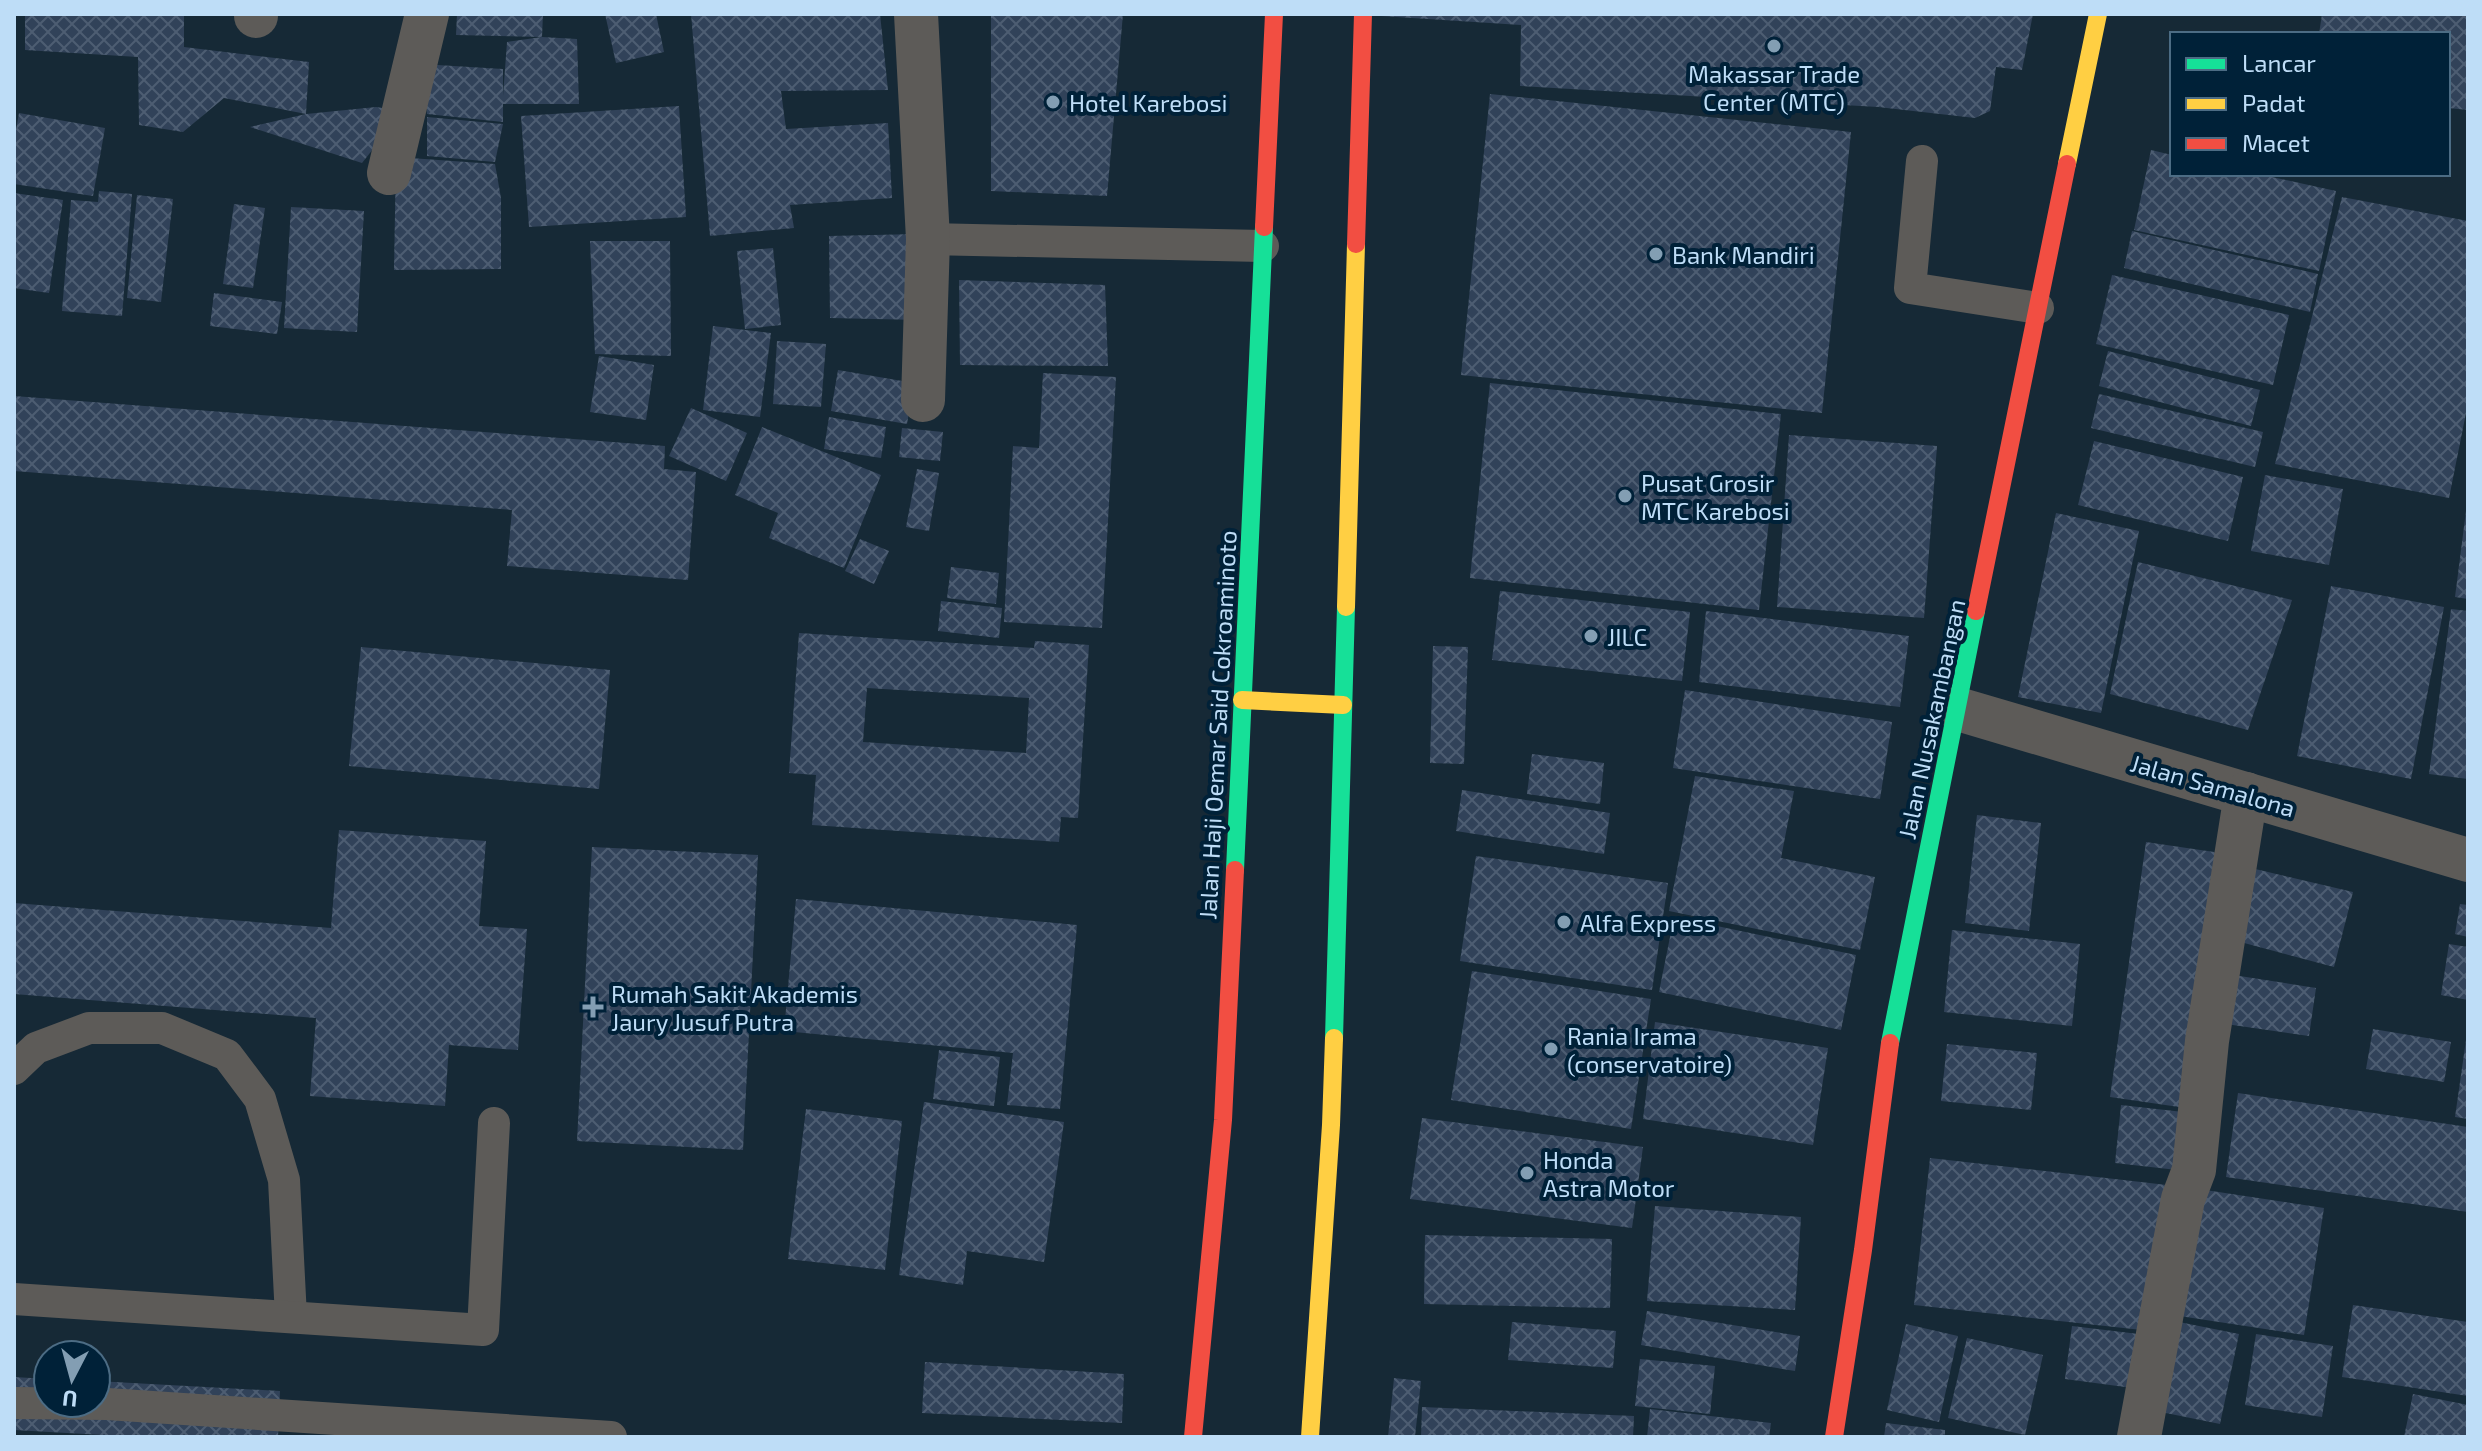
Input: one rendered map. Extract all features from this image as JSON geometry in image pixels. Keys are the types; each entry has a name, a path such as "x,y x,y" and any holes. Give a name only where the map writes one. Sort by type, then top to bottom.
{"main road":[{"name":"Jalan Haji Oemar Said Cokroaminoto","path":"1193,1437 1223,1120 1274,14"},
{"path":"1310,1437 1331,1125 1363,14"},
{"name":"Jalan Nusakambangan","path":"1834,1437 1863,1250 1893,1019 2098,14"},
{"path":"1242,700 1343,705"}],"street":[{"path":"389,173 427,14"},
{"path":"916,14 928,239 923,400"},
{"name":"Jalan Samalona","path":"1958,709 2468,860"},
{"path":"2139,1437 2183,1199 2194,1170 2207,1041 2246,794"}],"lane":[{"path":"1922,161 1910,288 2038,308"},
{"path":"928,239 1263,246"},
{"path":"14,1069 36,1048 89,1028 162,1028 227,1055 260,1099 284,1180 291,1317"},
{"path":"14,1299 483,1330 494,1123"},
{"path":"14,1403 107,1404 611,1437"}],"building":[{"path":"25,14 184,14 184,47 309,62 306,114 224,98 183,132 139,125 138,57 25,50"},
{"path":"457,14 543,14 542,37 456,35"},
{"path":"605,14 656,14 664,52 616,63"},
{"path":"691,14 880,14 888,90 781,91 786,129 888,123 892,198 790,205 794,228 710,236"},
{"name":"Hotel Karebosi","path":"991,14 1123,14 1107,196 991,191"},
{"name":"Makassar Trade Center (MTC)","path":"1381,14 2033,14 2022,70 1996,67 1990,111 1975,118 1878,107 1520,86 1521,25"},
{"path":"2322,14 2468,14 2468,110 2450,108 2450,32 2319,32"},
{"path":"542,37 577,39 579,104 503,104 503,122 427,114 421,64 503,69 503,96 507,42"},
{"name":"Bank Mandiri","path":"1490,94 1851,132 1822,413 1461,375"},
{"path":"679,106 686,217 529,227 521,116"},
{"path":"376,107 403,111 362,163 250,127 306,114"},
{"path":"19,113 105,128 93,196 14,184 14,141"},
{"path":"427,117 503,124 495,162 427,156"},
{"path":"2151,150 2170,155 2170,176 2267,176 2336,191 2319,271 2134,230"},
{"path":"396,157 495,164 501,198 501,269 394,270"},
{"path":"99,191 132,194 122,316 62,311 71,200 98,202"},
{"path":"14,193 63,200 49,293 14,288"},
{"path":"137,195 173,199 161,302 127,298"},
{"path":"2342,197 2468,221 2468,403 2449,498 2275,464"},
{"path":"234,204 265,208 253,288 223,284"},
{"path":"291,207 364,211 357,332 284,328"},
{"path":"2132,231 2318,274 2310,312 2124,268"},
{"path":"917,234 919,320 830,318 829,236"},
{"path":"590,241 670,241 671,356 595,354"},
{"path":"773,248 781,325 745,329 737,251"},
{"path":"2112,275 2289,315 2273,385 2096,344"},
{"path":"959,280 1105,285 1108,366 960,365"},
{"path":"214,293 282,302 277,334 210,326"},
{"path":"713,326 771,333 760,417 703,410"},
{"path":"777,341 826,344 821,407 773,404"},
{"path":"2108,351 2260,390 2251,426 2099,386"},
{"path":"599,356 654,365 646,420 590,412"},
{"path":"838,370 914,383 907,424 831,411"},
{"path":"1043,373 1116,377 1102,628 1004,622 1013,446 1039,448"},
{"name":"Pusat Grosir MTC Karebosi","path":"1490,383 1781,414 1759,610 1470,578"},
{"path":"2099,394 2263,432 2255,467 2091,428"},
{"path":"14,396 665,446 664,469 696,472 688,580 507,566 512,510 14,471"},
{"path":"691,408 747,433 726,481 669,456"},
{"path":"829,417 886,427 881,458 824,449"},
{"path":"762,427 881,475 844,568 769,538 778,513 735,495"},
{"path":"902,428 943,432 940,461 899,457"},
{"path":"1789,435 1937,446 1924,618 1777,607"},
{"path":"2094,441 2243,477 2228,541 2078,505"},
{"path":"917,469 939,473 929,531 906,527"},
{"path":"2265,475 2343,489 2329,565 2251,551"},
{"path":"2468,511 2468,599 2455,597"},
{"path":"2056,513 2139,531 2101,713 2018,697"},
{"path":"860,539 889,551 874,584 845,571"},
{"path":"2138,562 2292,600 2248,730 2110,694"},
{"path":"951,567 999,573 996,604 947,598"},
{"path":"2331,586 2444,607 2411,779 2297,756"},
{"name":"JILC","path":"1500,591 1690,612 1682,681 1492,660"},
{"path":"941,601 1002,608 999,638 938,631"},
{"path":"2451,609 2468,611 2468,779 2429,774"},
{"path":"1706,611 1909,636 1900,707 1699,682"},
{"path":"799,633 1034,648 1035,641 1089,645 1078,818 1061,817 1059,842 812,825 816,775 789,773","holes":["867,688 1029,698 1026,753 863,742"]},
{"path":"1433,646 1468,647 1464,764 1430,763"},
{"path":"361,647 610,670 599,789 349,766"},
{"path":"1685,690 1892,722 1880,799 1673,768"},
{"path":"1532,754 1604,763 1600,804 1527,794"},
{"path":"1695,776 1794,791 1781,858 1875,877 1860,950 1669,911"},
{"path":"1462,790 1610,813 1604,854 1456,831"},
{"path":"1977,815 2041,823 2029,931 1965,923"},
{"path":"339,830 486,841 479,926 527,929 518,1050 449,1045 445,1106 310,1096 316,1018 14,994 14,903 331,928"},
{"path":"2146,842 2221,853 2186,1108 2110,1097"},
{"path":"592,847 758,855 743,1150 577,1141"},
{"name":"Alfa Express","path":"1476,856 1668,883 1652,990 1460,961"},
{"path":"2251,868 2353,892 2334,967 2233,940"},
{"path":"796,899 1077,925 1060,1109 1007,1105 1013,1053 784,1031"},
{"path":"2460,904 2468,905 2468,937 2455,934"},
{"path":"1674,917 1856,955 1841,1030 1659,992"},
{"path":"1952,930 2080,944 2072,1026 1944,1012"},
{"path":"2449,944 2468,947 2468,1000 2441,995"},
{"name":"Rania Irama (conservatoire)","path":"1472,971 1651,999 1631,1129 1451,1100"},
{"path":"2227,974 2316,988 2309,1036 2219,1023"},
{"path":"1655,1022 1828,1048 1813,1145 1643,1119"},
{"path":"2373,1029 2451,1042 2444,1082 2366,1069"},
{"path":"2468,1040 2468,1119 2455,1117"},
{"path":"1947,1044 2037,1053 2031,1110 1941,1101"},
{"path":"939,1050 1000,1057 994,1106 933,1099"},
{"path":"2238,1093 2468,1127 2468,1212 2226,1177"},
{"path":"924,1102 1064,1122 1044,1262 967,1251 963,1285 899,1275"},
{"path":"2121,1105 2192,1113 2186,1171 2115,1163"},
{"path":"806,1109 902,1121 885,1270 788,1259"},
{"name":"Honda Astra Motor","path":"1422,1118 1643,1147 1632,1228 1410,1199"},
{"path":"1930,1158 2167,1185 2151,1331 1914,1305"},
{"path":"2192,1188 2324,1208 2304,1335 2173,1315"},
{"path":"1655,1206 1801,1217 1795,1310 1647,1301"},
{"path":"1425,1235 1612,1239 1610,1308 1424,1304"},
{"path":"2353,1305 2468,1322 2468,1396 2342,1377"},
{"path":"1647,1311 1800,1336 1795,1371 1641,1345"},
{"path":"2174,1321 2239,1334 2220,1424 2156,1411"},
{"path":"1512,1322 1616,1331 1613,1368 1508,1360"},
{"path":"1906,1324 1958,1336 1939,1422 1887,1410"},
{"path":"2072,1326 2147,1335 2140,1389 2065,1379"},
{"path":"2256,1334 2333,1346 2322,1417 2245,1405"},
{"path":"1967,1338 2043,1355 2025,1435 1948,1418"},
{"path":"1640,1359 1715,1366 1710,1414 1635,1406"},
{"path":"925,1362 1124,1374 1122,1423 922,1413"},
{"path":"14,1377 32,1378 32,1419 112,1419 112,1382 280,1391 278,1437 138,1437 14,1430"},
{"path":"1394,1378 1421,1381 1415,1437 1388,1437"},
{"path":"2413,1394 2468,1405 2468,1437 2404,1437"},
{"path":"1422,1407 1634,1416 1633,1437 1421,1437"},
{"path":"1650,1409 1771,1423 1769,1437 1647,1437"},
{"path":"1886,1423 1945,1430 1945,1437 1884,1437"}],"traffic: fast":[{"path":"1235,870 1264,227"},
{"path":"1334,1038 1346,607"},
{"path":"1890,1043 1976,611"}],"traffic: slow":[{"path":"2067,164 2098,14"},
{"path":"1346,607 1356,244"},
{"path":"1242,700 1343,705"},
{"path":"1310,1437 1334,1038"}],"traffic: jam":[{"path":"1264,227 1274,14"},
{"path":"1356,244 1363,14"},
{"path":"1976,611 2067,164"},
{"path":"1193,1437 1223,1120 1235,870"},
{"path":"1834,1437 1890,1043"}],"place":[{"name":"Makassar Trade Center (MTC)","path":"1774,46"},
{"name":"Hotel Karebosi","path":"1053,102"},
{"name":"Bank Mandiri","path":"1656,254"},
{"name":"Pusat Grosir MTC Karebosi","path":"1625,496"},
{"name":"JILC","path":"1591,636"},
{"name":"Alfa Express","path":"1564,922"},
{"name":"Rumah Sakit Akademis Jaury Jusuf Putra","path":"593,1007"},
{"name":"Rania Irama (conservatoire)","path":"1551,1049"},
{"name":"Honda Astra Motor","path":"1527,1173"}]}
